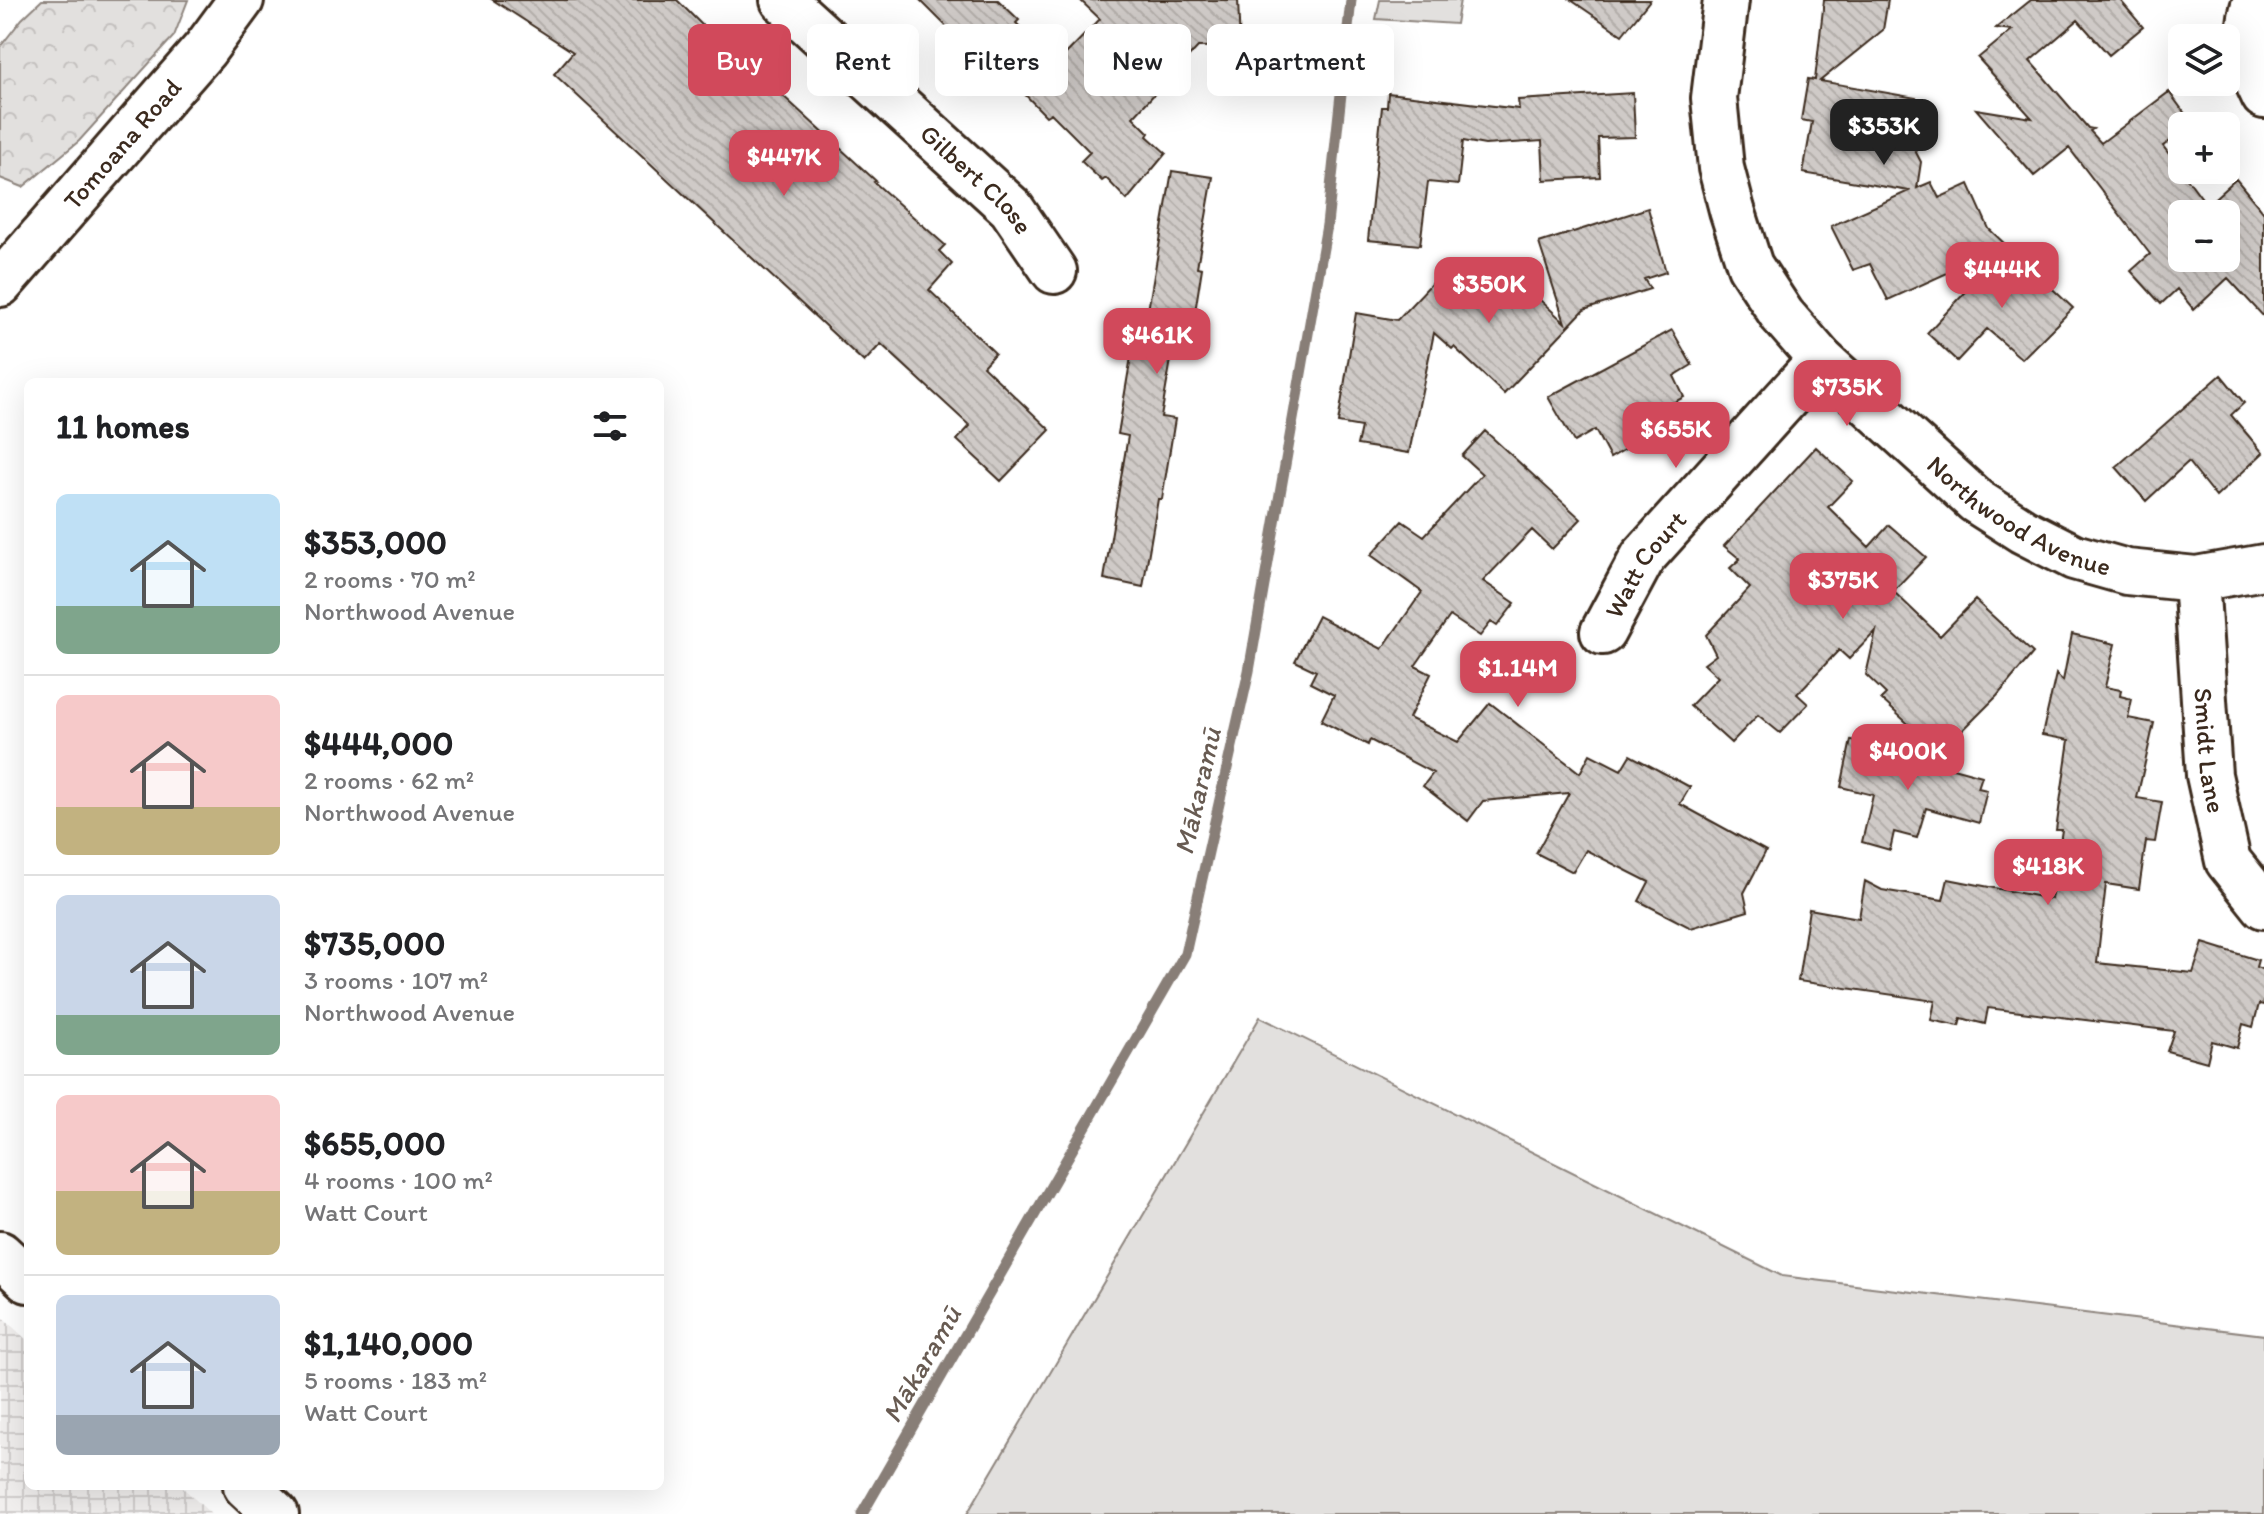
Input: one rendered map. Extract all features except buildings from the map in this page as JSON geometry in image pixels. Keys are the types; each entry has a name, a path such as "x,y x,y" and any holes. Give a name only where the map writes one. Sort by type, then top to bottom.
{"street":[{"name":"Tomoana Road","path":"0,284 205,49 241,0"},
{"name":"Gilbert Close","path":"783,0 1011,208 1054,271"},
{"name":"Northwood Avenue","path":"1726,0 1714,98 1721,168 1732,210 1750,266 1782,315 1821,360 1976,501 2023,531 2074,557 2114,568 2196,579 2264,567"},
{"path":"2256,0 2251,14 2249,47 2258,85 2264,96"},
{"name":"Watt Court","path":"1603,632 1643,557 1821,360"},
{"name":"Smidt Lane","path":"2196,579 2209,775 2228,861 2264,906"},
{"path":"0,1254 24,1276"},
{"path":"250,1490 276,1514"}],"shaded area":[{"path":"0,1315 24,1337 24,1490 185,1490 211,1514 0,1514"}],"green space":[{"path":"42,0 188,0 174,36 79,141 23,187 0,178 0,47"},
{"path":"1380,0 1460,0 1456,24 1376,19"},
{"path":"1260,1017 1782,1276 2264,1335 2264,1514 967,1514"}],"waterway":[{"name":"Mākaramū","path":"862,1514 1185,954 1249,671 1327,225 1351,0"}]}
